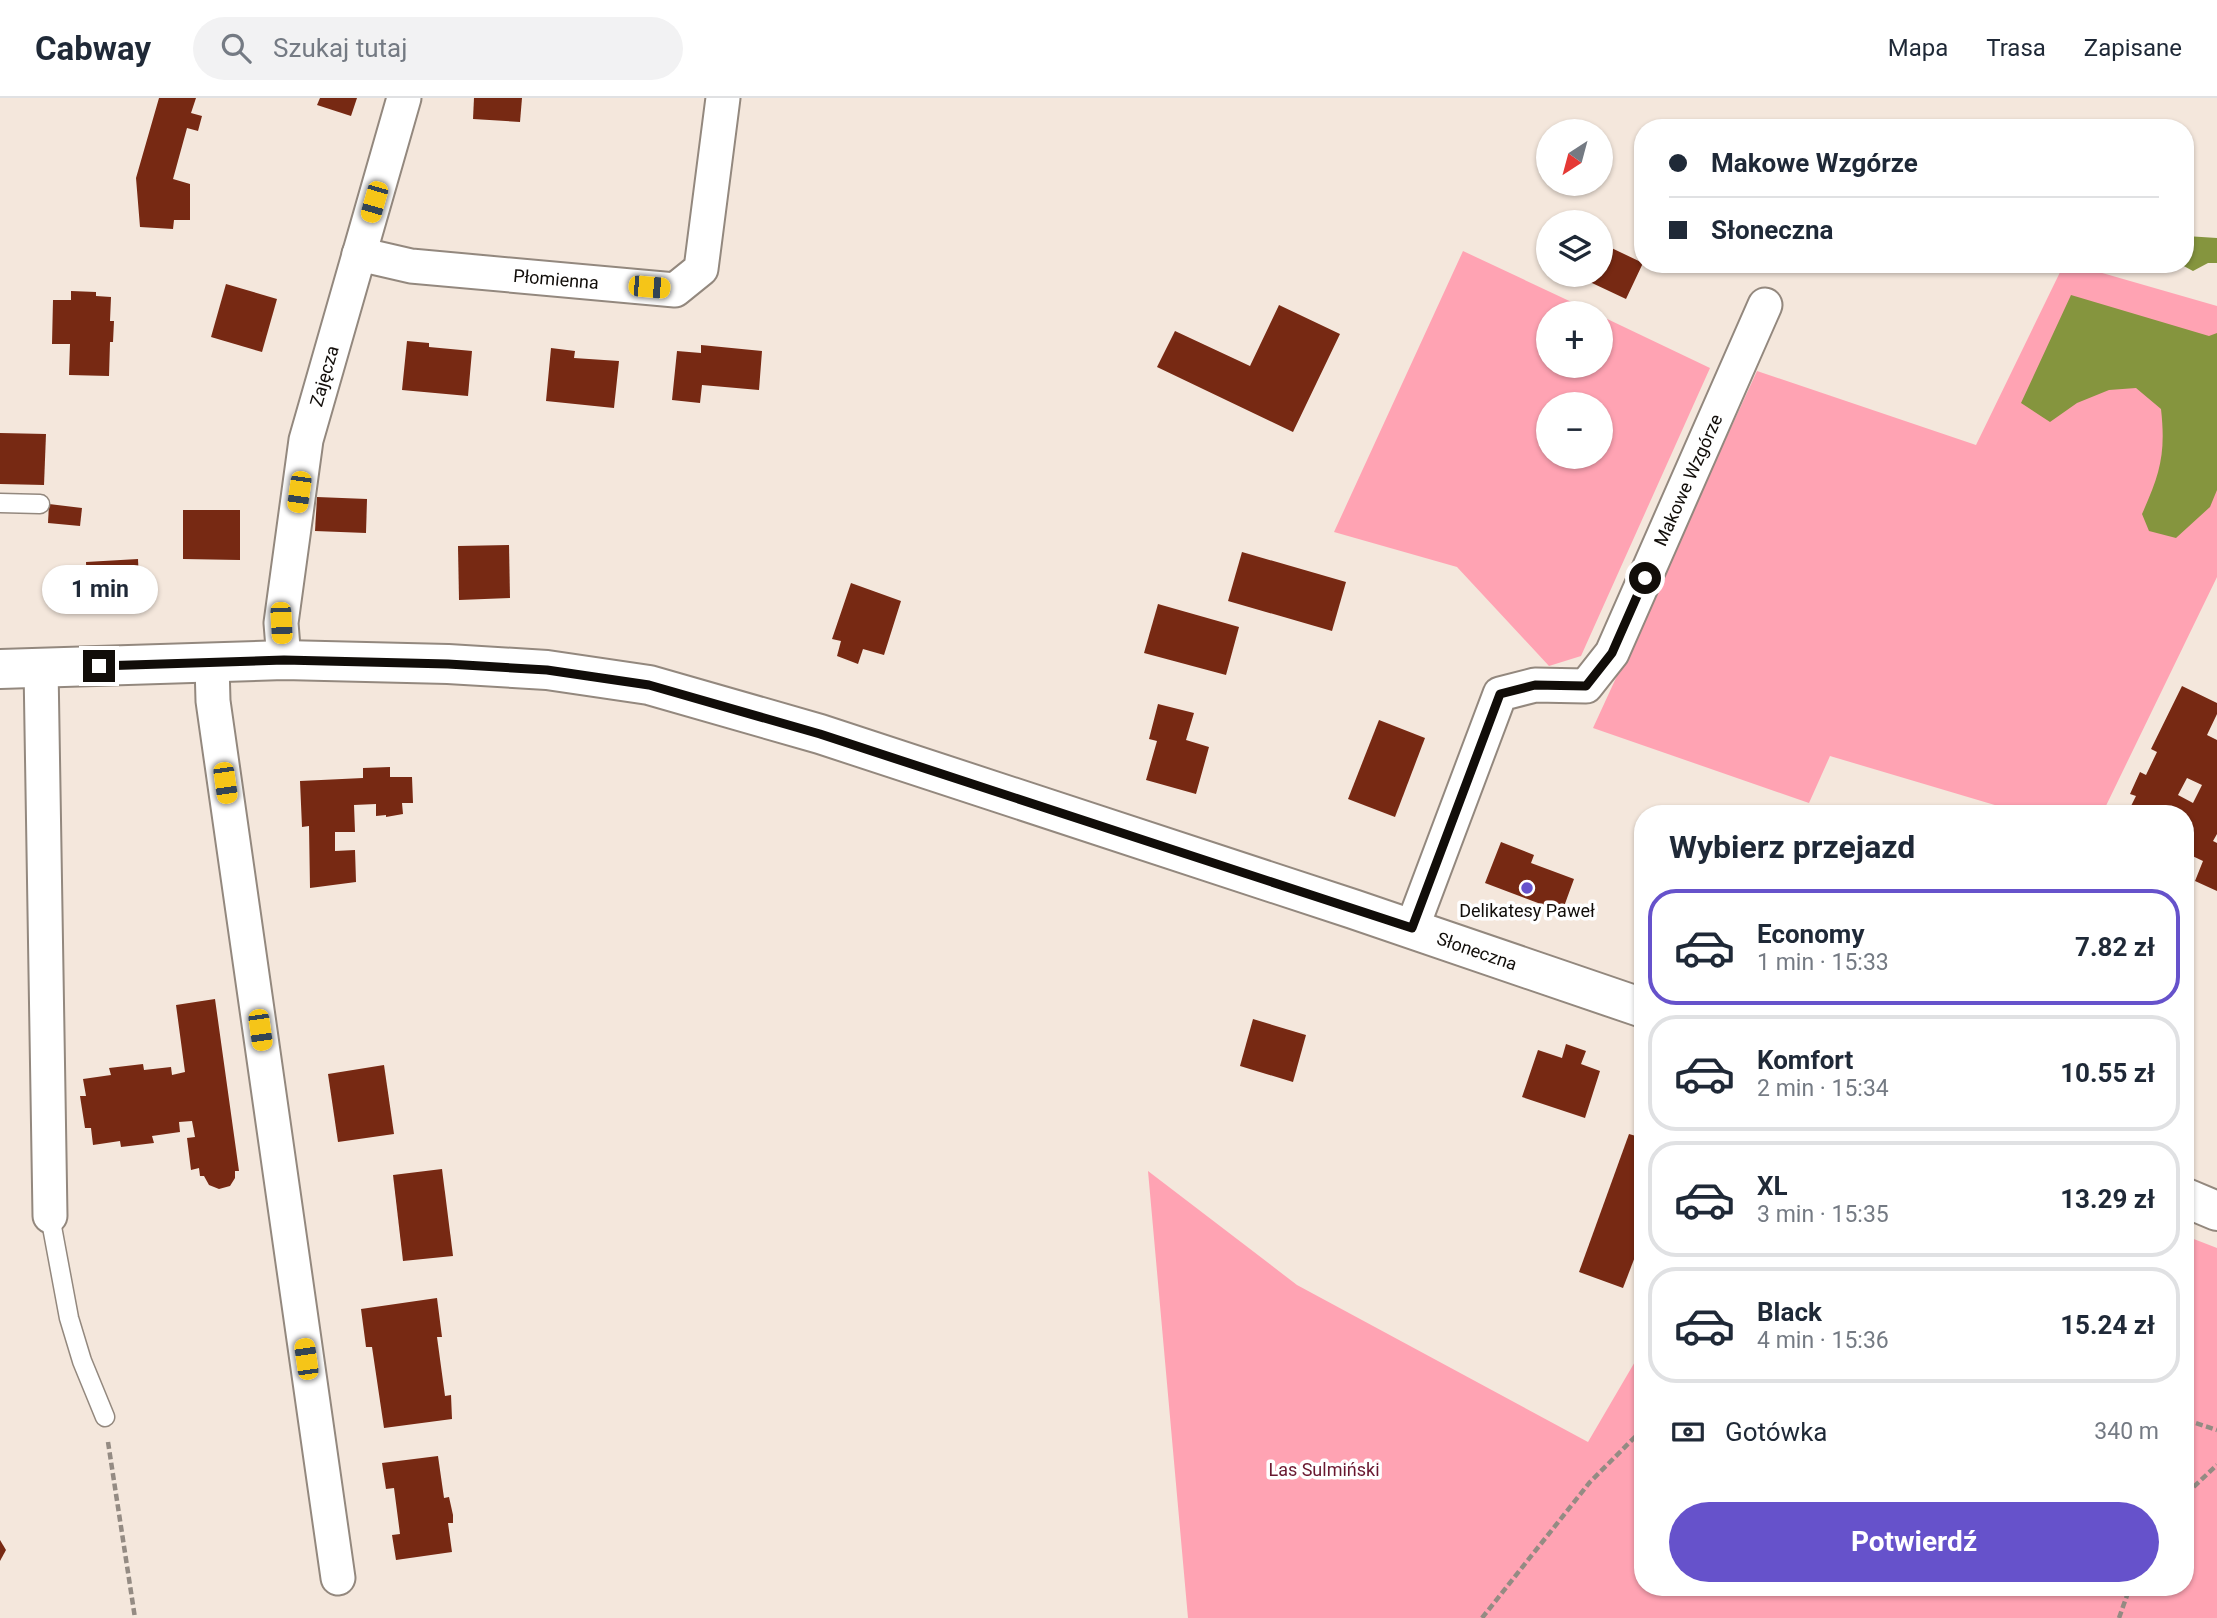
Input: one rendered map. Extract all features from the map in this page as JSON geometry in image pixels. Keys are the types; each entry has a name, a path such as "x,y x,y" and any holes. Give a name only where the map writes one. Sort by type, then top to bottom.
{"street":[{"name":"Zajęcza","path":"284,660 281,623 306,440 404,98"},
{"name":"Płomienna","path":"359,254 411,266 675,290 701,269 723,98"},
{"name":"Makowe Wzgórze","path":"1412,928 1500,694 1535,685 1586,686 1612,653 1765,305"},
{"name":"Słoneczna","path":"0,669 284,660 448,664 547,670 649,685 820,734 1412,928 1634,1005"},
{"path":"212,664 213,701 338,1578"},
{"path":"41,667 50,1216"},
{"path":"2194,1201 2217,1211"}],"lane":[{"path":"0,503 40,504"},
{"path":"50,1216 69,1318 104,1417"}],"path":[{"path":"104,1417 135,1618"},
{"path":"2194,1423 2217,1430"},
{"path":"1482,1618 1590,1482 1634,1438"},
{"path":"2194,1487 2217,1465"},
{"path":"2119,1618 2127,1596"}],"green space":[{"path":"1463,251 1569,301 1536,301 1536,378 1613,378 1613,322 1710,368 1581,656 1549,666 1457,567 1334,532"},
{"path":"2060,273 2102,273 2217,306 2217,577 2106,805 1995,805 1830,756 1809,803 1593,728 1757,371 1976,445"},
{"name":"Las Sulmiński","path":"1148,1171 1297,1285 1588,1442 1634,1363 1634,1596 2194,1596 2194,1239 2217,1248 2217,1618 1188,1618"}],"shaded area":[{"path":"2194,237 2217,238 2217,263 2208,263 2194,270"},
{"path":"2071,295 2209,336 2217,333 2217,490 2210,507 2176,538 2149,531 2142,514 2160,463 2163,439 2161,409 2136,388 2109,390 2077,403 2050,422 2021,403"}],"building":[{"path":"159,98 196,98 191,113 202,116 198,131 187,128 173,179 190,184 190,220 174,220 173,229 140,227 136,178"},
{"path":"320,98 357,98 351,116 317,105"},
{"path":"474,98 522,98 520,122 473,119"},
{"path":"1613,249 1634,259 1634,273 1638,273 1626,299 1600,287 1613,287"},
{"path":"226,284 277,299 262,352 211,337"},
{"path":"71,291 96,292 96,296 111,297 110,321 114,321 109,376 69,375 70,344 52,344 53,300 71,300"},
{"path":"1279,305 1340,334 1293,432 1157,367 1175,331 1250,366"},
{"path":"407,341 429,343 429,347 472,351 468,396 402,390"},
{"path":"701,345 762,351 759,390 702,385 700,403 672,400 677,351 701,353"},
{"path":"551,348 575,351 574,358 619,361 614,408 546,401"},
{"path":"0,433 46,434 44,485 0,484"},
{"path":"317,497 367,499 366,533 315,531"},
{"path":"49,504 82,508 80,526 48,523"},
{"path":"183,510 240,510 240,560 183,559"},
{"path":"509,545 510,598 459,600 458,546"},
{"path":"1242,552 1346,582 1332,631 1228,601"},
{"path":"138,559 140,602 88,605 86,562"},
{"path":"851,583 901,601 884,655 863,649 858,664 837,656 841,641 832,639"},
{"path":"1158,604 1239,627 1226,675 1144,653"},
{"path":"2182,686 2217,703 2217,714 2207,735 2217,740 2217,834 2213,841 2217,843 2217,891 2195,881 2203,861 2194,857 2194,805 2132,805 2136,796 2130,794 2140,772 2146,775 2157,752 2151,749","holes":["2187,778 2202,785 2193,803 2178,795"]},
{"path":"1158,704 1194,713 1186,740 1209,747 1196,794 1146,780 1157,741 1149,739"},
{"path":"1379,720 1425,738 1395,817 1348,799"},
{"path":"390,767 390,777 412,777 413,803 402,803 403,814 386,817 376,816 376,804 354,805 355,832 335,832 335,851 355,850 356,882 310,888 309,826 302,827 300,781 363,778 363,768"},
{"path":"1501,842 1534,855 1531,863 1574,879 1562,912 1485,883"},
{"path":"215,999 239,1171 235,1171 235,1178 230,1186 219,1189 209,1185 204,1176 200,1176 199,1168 191,1170 187,1138 195,1137 192,1121 179,1122 180,1132 152,1136 154,1143 121,1147 120,1141 93,1145 91,1128 85,1128 80,1096 86,1096 83,1079 111,1075 109,1068 143,1064 144,1070 171,1067 172,1075 185,1072 176,1005"},
{"path":"1253,1019 1306,1035 1293,1082 1240,1066"},
{"path":"1566,1044 1586,1051 1581,1064 1600,1071 1585,1118 1522,1097 1538,1050 1562,1058"},
{"path":"384,1065 394,1134 338,1142 328,1074"},
{"path":"1629,1134 1634,1135 1634,1259 1623,1288 1579,1272"},
{"path":"442,1169 453,1256 403,1261 393,1175"},
{"path":"437,1298 442,1337 437,1337 445,1396 451,1395 452,1419 384,1428 372,1347 366,1347 361,1309"},
{"path":"438,1456 444,1498 449,1497 453,1515 453,1523 448,1523 452,1552 396,1560 392,1535 400,1534 394,1488 386,1489 382,1463"},
{"path":"0,1540 6,1550 0,1561"}],"place":[{"name":"Delikatesy Paweł","path":"1527,888"}],"route":[{"path":"99,666 284,660 448,664 547,670 649,685 820,734 1412,928 1500,694 1535,685 1586,686 1612,653 1645,578"}]}
